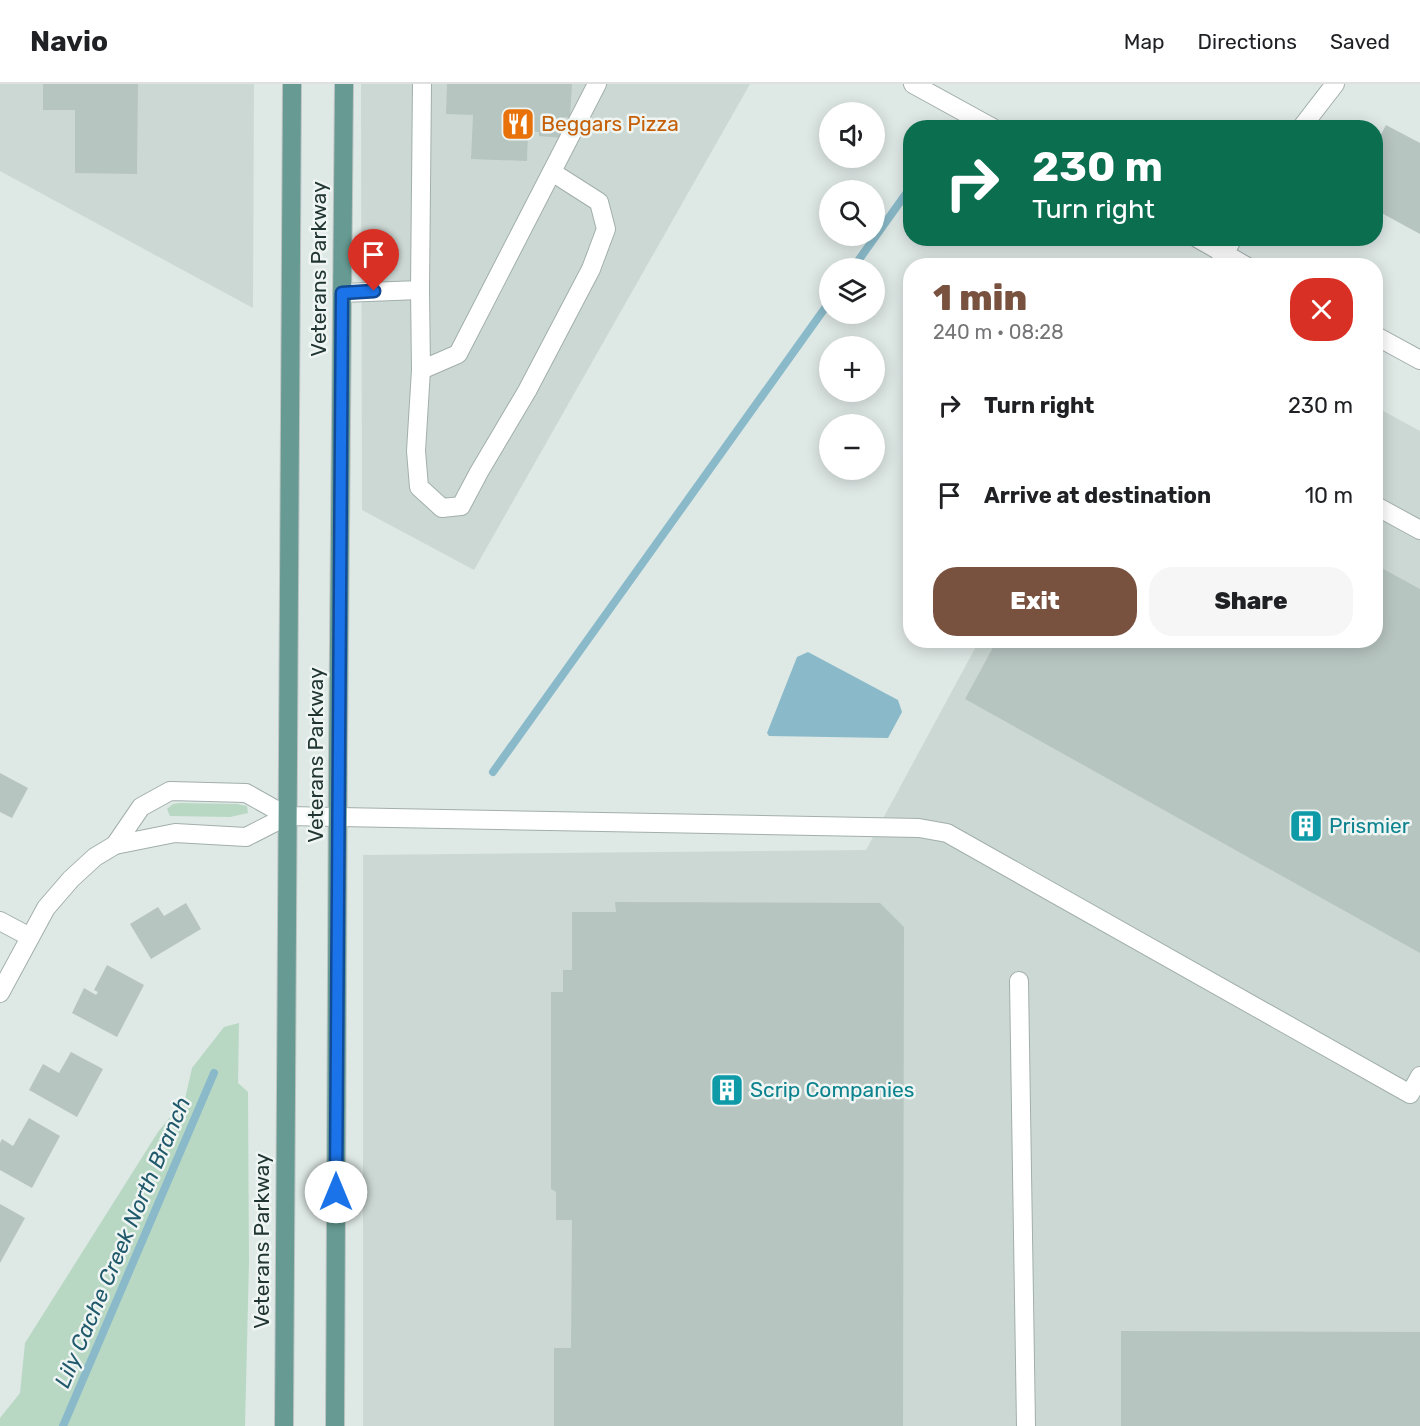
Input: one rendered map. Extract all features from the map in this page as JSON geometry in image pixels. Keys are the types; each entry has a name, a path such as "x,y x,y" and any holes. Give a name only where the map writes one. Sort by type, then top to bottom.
{"main road":[{"name":"Veterans Parkway","path":"284,1426 292,84"},
{"name":"Veterans Parkway","path":"335,1426 344,84"}],"street":[{"path":"422,84 421,370 416,451 419,487 442,508 461,506 527,391 591,269 606,229 598,202 552,172"},
{"path":"421,370 458,354 597,84"},
{"path":"914,84 979,120"},
{"path":"1307,120 1335,84"},
{"path":"342,293 420,290"},
{"path":"1383,340 1420,360"},
{"path":"1383,510 1420,530"},
{"path":"115,845 141,807 170,791 246,793 287,816 919,828 947,833 1410,1094 1420,1076"},
{"path":"0,993 46,908 94,857 115,845 175,833 246,837 287,816"},
{"path":"0,921 30,937"},
{"path":"1019,981 1026,1426"}],"shaded area":[{"path":"0,84 254,84 253,308 0,171"},
{"path":"361,84 750,84 474,570 362,510"},
{"path":"1383,411 1420,431 1420,1426 363,1426 363,855 866,850 975,648 1383,648"}],"green space":[{"path":"173,804 237,804 247,806 248,813 230,817 170,816 167,809"},
{"path":"239,1023 238,1083 248,1092 249,1262 245,1426 0,1426 0,1418 20,1393 25,1343 158,1132 185,1099 192,1068 224,1027"}],"water":[{"path":"808,652 898,700 902,712 888,738 769,736 767,733 797,657"}],"building":[{"path":"43,84 138,84 137,174 75,173 75,110 43,110"},
{"name":"Beggars Pizza","path":"447,84 572,84 570,118 564,117 563,138 539,136 539,132 528,131 527,161 471,159 473,115 446,114"},
{"path":"1386,125 1420,143 1420,234 1383,214 1383,131"},
{"name":"Prismier","path":"1383,569 1420,589 1420,953 965,699 993,648 1383,648"},
{"path":"0,773 28,788 12,818 0,812"},
{"name":"Scrip Companies","path":"615,902 880,903 904,927 903,1426 554,1426 554,1348 571,1348 572,1220 556,1220 556,1192 551,1189 551,992 563,992 563,970 572,970 572,912 616,912"},
{"path":"186,903 201,929 151,959 130,924 158,907 164,916"},
{"path":"107,965 144,985 117,1037 72,1013 84,988 96,995 98,992 94,990"},
{"path":"71,1052 103,1069 77,1117 29,1090 43,1064 59,1073"},
{"path":"29,1118 60,1136 32,1188 0,1170 2,1139 13,1146"},
{"path":"0,1204 25,1218 0,1263"},
{"path":"1121,1331 1420,1332 1420,1426 1121,1426"}],"waterway":[{"path":"860,258 903,198"},
{"path":"493,772 819,316"},
{"name":"Lily Cache Creek North Branch","path":"63,1426 214,1073"}],"place":[{"name":"Beggars Pizza","path":"518,124"},
{"name":"Prismier","path":"1306,826"},
{"name":"Scrip Companies","path":"727,1090"}],"route":[{"path":"336,1192 342,293 374,291"}]}
